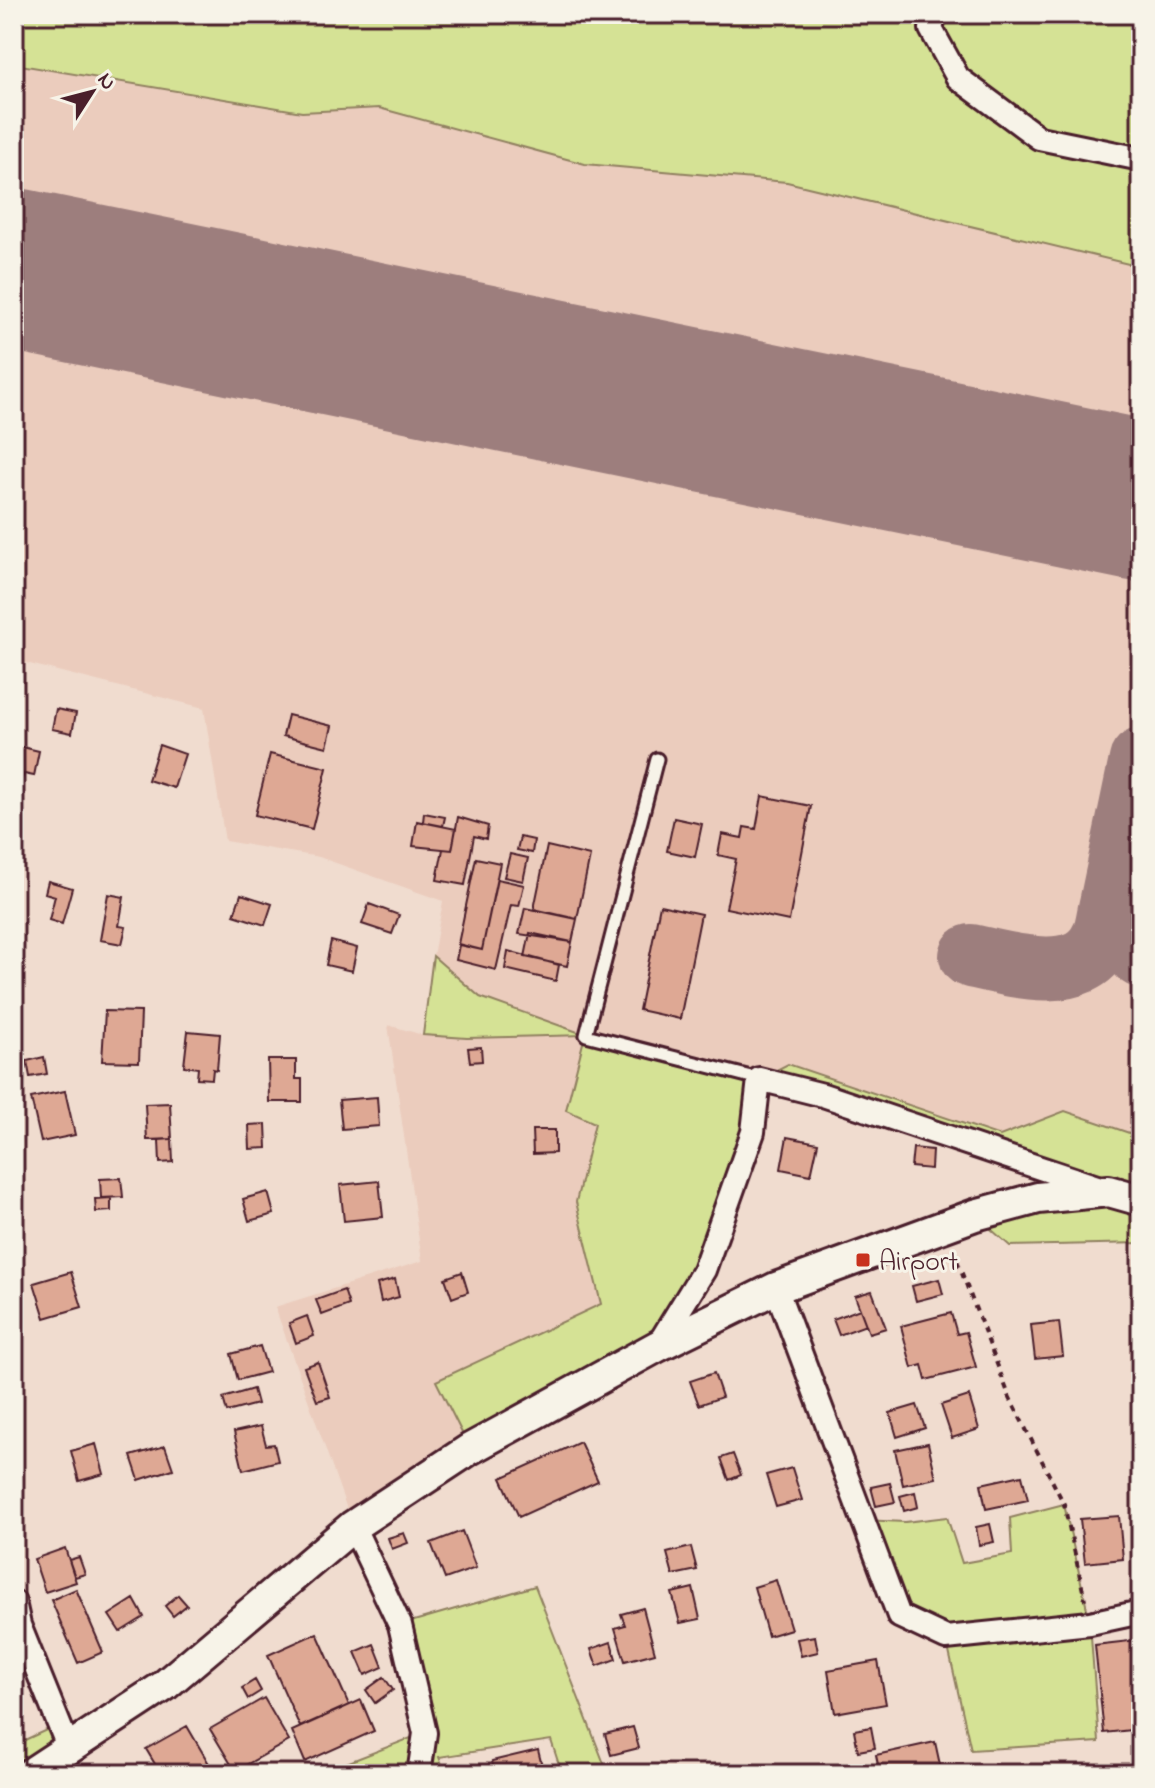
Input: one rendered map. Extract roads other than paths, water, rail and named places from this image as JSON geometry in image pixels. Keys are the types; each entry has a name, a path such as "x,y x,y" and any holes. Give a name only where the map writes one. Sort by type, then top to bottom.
{"main road":[{"path":"30,1774 164,1686 353,1526 470,1449 658,1346 776,1288 943,1226 1038,1198 1109,1191 1141,1200"}],"street":[{"path":"935,14 931,29 958,78 1039,138 1141,159"},
{"path":"658,1346 704,1270 753,1132 759,1079 823,1095 1109,1191"},
{"path":"776,1288 899,1616 946,1638 1090,1623 1141,1612"},
{"path":"353,1526 400,1625 425,1733 419,1774"},
{"path":"14,1602 19,1625 69,1749"}],"lane":[{"path":"657,759 586,1035 759,1079"}],"place":[{"name":"Airport","path":"863,1260"}]}
